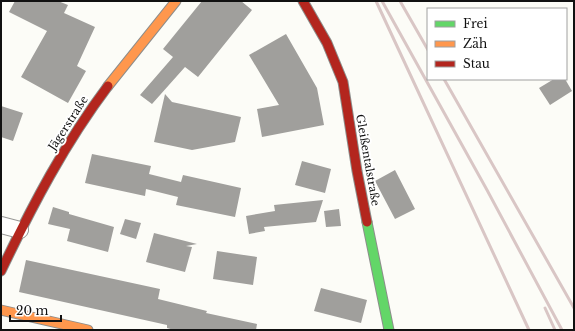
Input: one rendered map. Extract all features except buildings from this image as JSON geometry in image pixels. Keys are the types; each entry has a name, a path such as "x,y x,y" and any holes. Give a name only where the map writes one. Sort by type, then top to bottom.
{"street":[{"name":"Jägerstraße","path":"1,271 45,181 85,118 112,79 176,1"},
{"name":"Gleißentalstraße","path":"303,1 327,43 343,82 357,172 389,330"},
{"path":"1,225 20,230"},
{"path":"1,310 88,330"}],"railway":[{"path":"376,1 529,330"},
{"path":"382,1 487,190 562,330"},
{"path":"400,1 427,48"},
{"path":"445,80 574,308"},
{"path":"545,308 555,330"}],"traffic: fast":[{"path":"367,222 389,330"}],"traffic: slow":[{"path":"108,86 176,1"},
{"path":"1,310 88,330"}],"traffic: jam":[{"path":"303,1 327,43 343,82 357,171 367,222"},
{"path":"1,271 63,152 108,86"}]}
